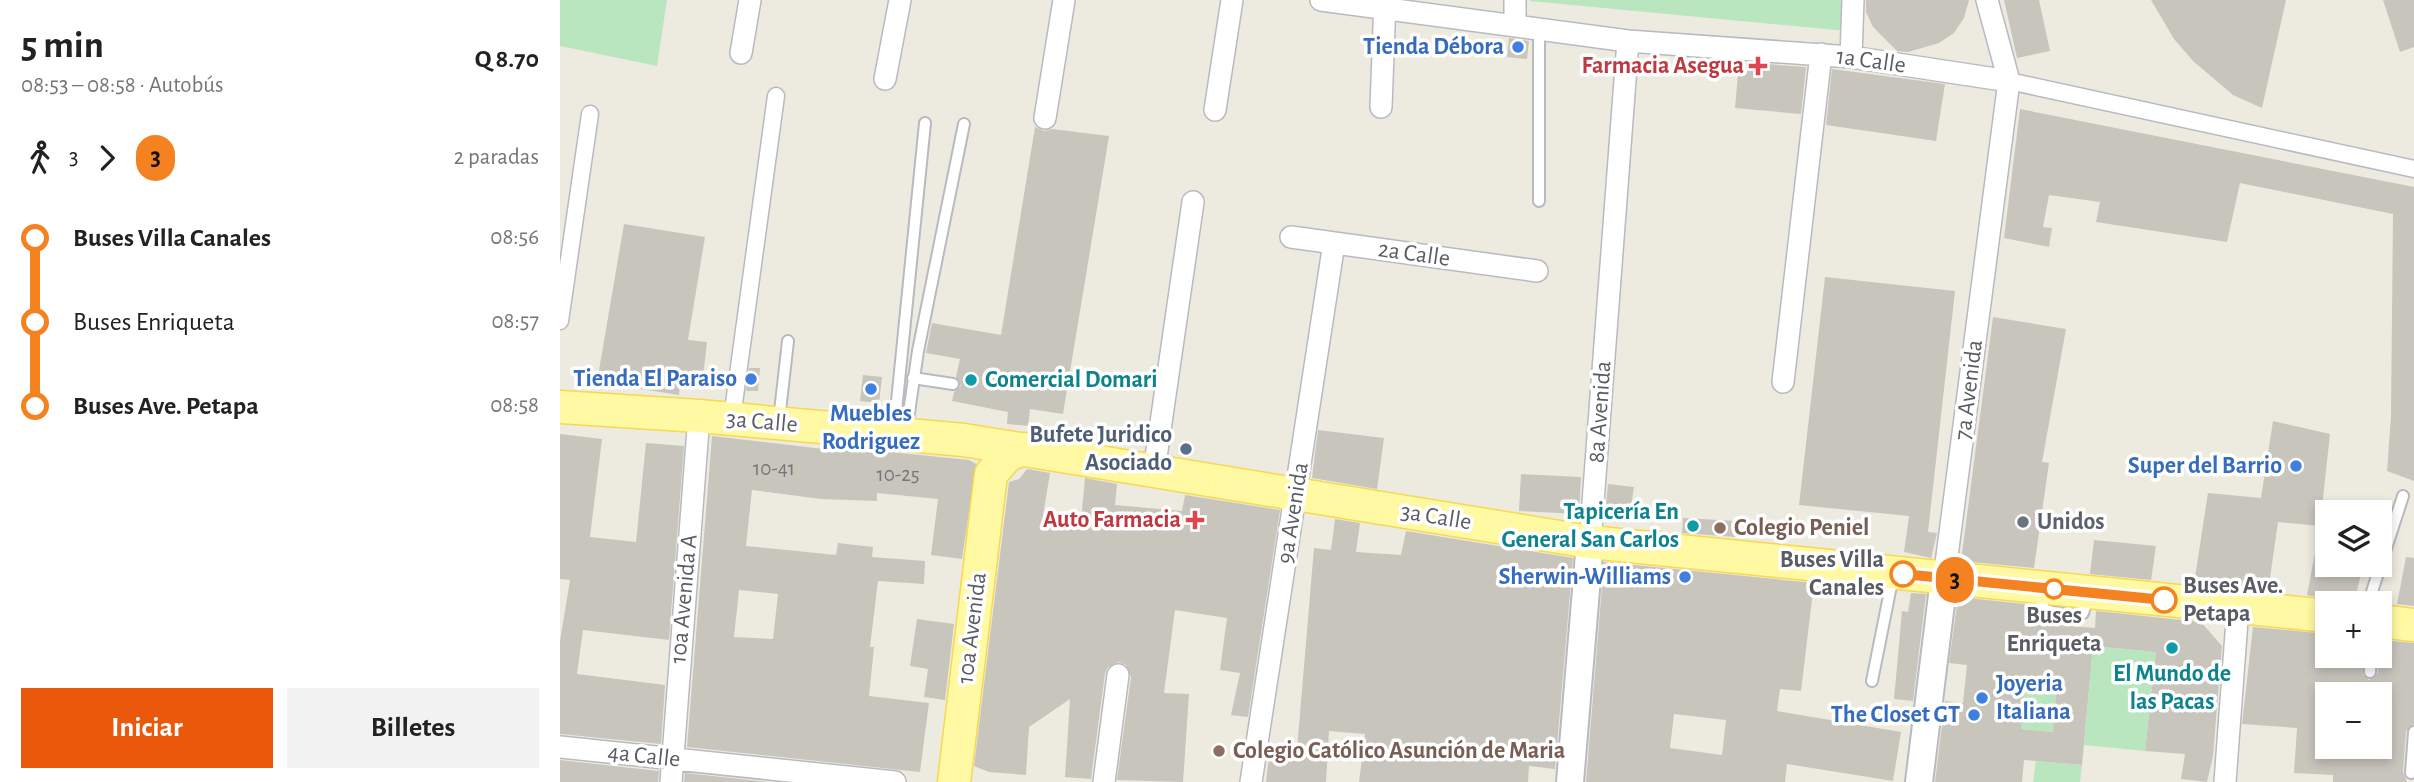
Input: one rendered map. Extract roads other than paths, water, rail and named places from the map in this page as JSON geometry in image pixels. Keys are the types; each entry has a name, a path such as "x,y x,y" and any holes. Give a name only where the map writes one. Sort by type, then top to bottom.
{"main road":[{"name":"3a Calle","path":"560,407 732,418 964,440 1590,541 2315,615"},
{"path":"964,440 986,461 991,474 1008,455 1024,449"},
{"name":"10a Avenida","path":"954,782 991,474"},
{"path":"2392,622 2414,625"}],"street":[{"path":"741,54 750,0"},
{"path":"885,79 900,0"},
{"path":"1045,118 1064,0"},
{"path":"1215,110 1232,0"},
{"name":"1a Calle","path":"1321,0 1385,5 1628,41 1851,57 2010,81 2414,169"},
{"path":"1515,0 1515,24"},
{"path":"1851,57 1853,0"},
{"name":"7a Avenida","path":"1919,782 2010,81 1987,0"},
{"path":"1381,107 1385,5"},
{"name":"8a Avenida","path":"1570,782 1628,41"},
{"path":"1783,382 1821,54"},
{"path":"732,418 776,96"},
{"path":"560,321 590,114"},
{"path":"1154,471 1193,202"},
{"name":"2a Calle","path":"1291,237 1537,271"},
{"name":"9a Avenida","path":"1251,782 1334,243"},
{"name":"10a Avenida A","path":"671,782 699,416"},
{"path":"2225,782 2238,607"},
{"path":"1104,782 1118,675"},
{"name":"4a Calle","path":"560,747 895,782"}],"lane":[{"path":"1539,29 1539,201"},
{"path":"900,435 925,123"},
{"path":"900,435 964,124"},
{"path":"779,423 788,341"},
{"path":"913,378 953,384"},
{"path":"2372,591 2403,496"},
{"path":"1872,681 1894,573"},
{"path":"2370,668 2370,672"},
{"path":"2411,773 2414,732"}],"place":[{"name":"Tienda Débora","path":"1518,47"},
{"name":"Farmacia Asegua","path":"1758,66"},
{"name":"Tienda El Paraiso","path":"751,379"},
{"name":"Comercial Domari","path":"971,380"},
{"name":"Muebles Rodriguez","path":"871,389"},
{"name":"Bufete Juridico Asociado","path":"1186,449"},
{"name":"Super del Barrio","path":"2296,466"},
{"name":"Auto Farmacia","path":"1195,520"},
{"name":"Unidos","path":"2023,522"},
{"name":"Tapicería En General San Carlos","path":"1693,526"},
{"name":"Colegio Peniel","path":"1720,528"},
{"name":"Buses Villa Canales","path":"1903,574"},
{"name":"Sherwin-Williams","path":"1685,577"},
{"name":"Buses Enriqueta","path":"2054,589"},
{"name":"Buses Ave. Petapa","path":"2164,600"},
{"name":"El Mundo de las Pacas","path":"2172,648"},
{"name":"Joyeria Italiana","path":"1982,698"},
{"name":"The Closet GT","path":"1974,715"},
{"name":"Colegio Católico Asunción de Maria","path":"1219,751"}]}
